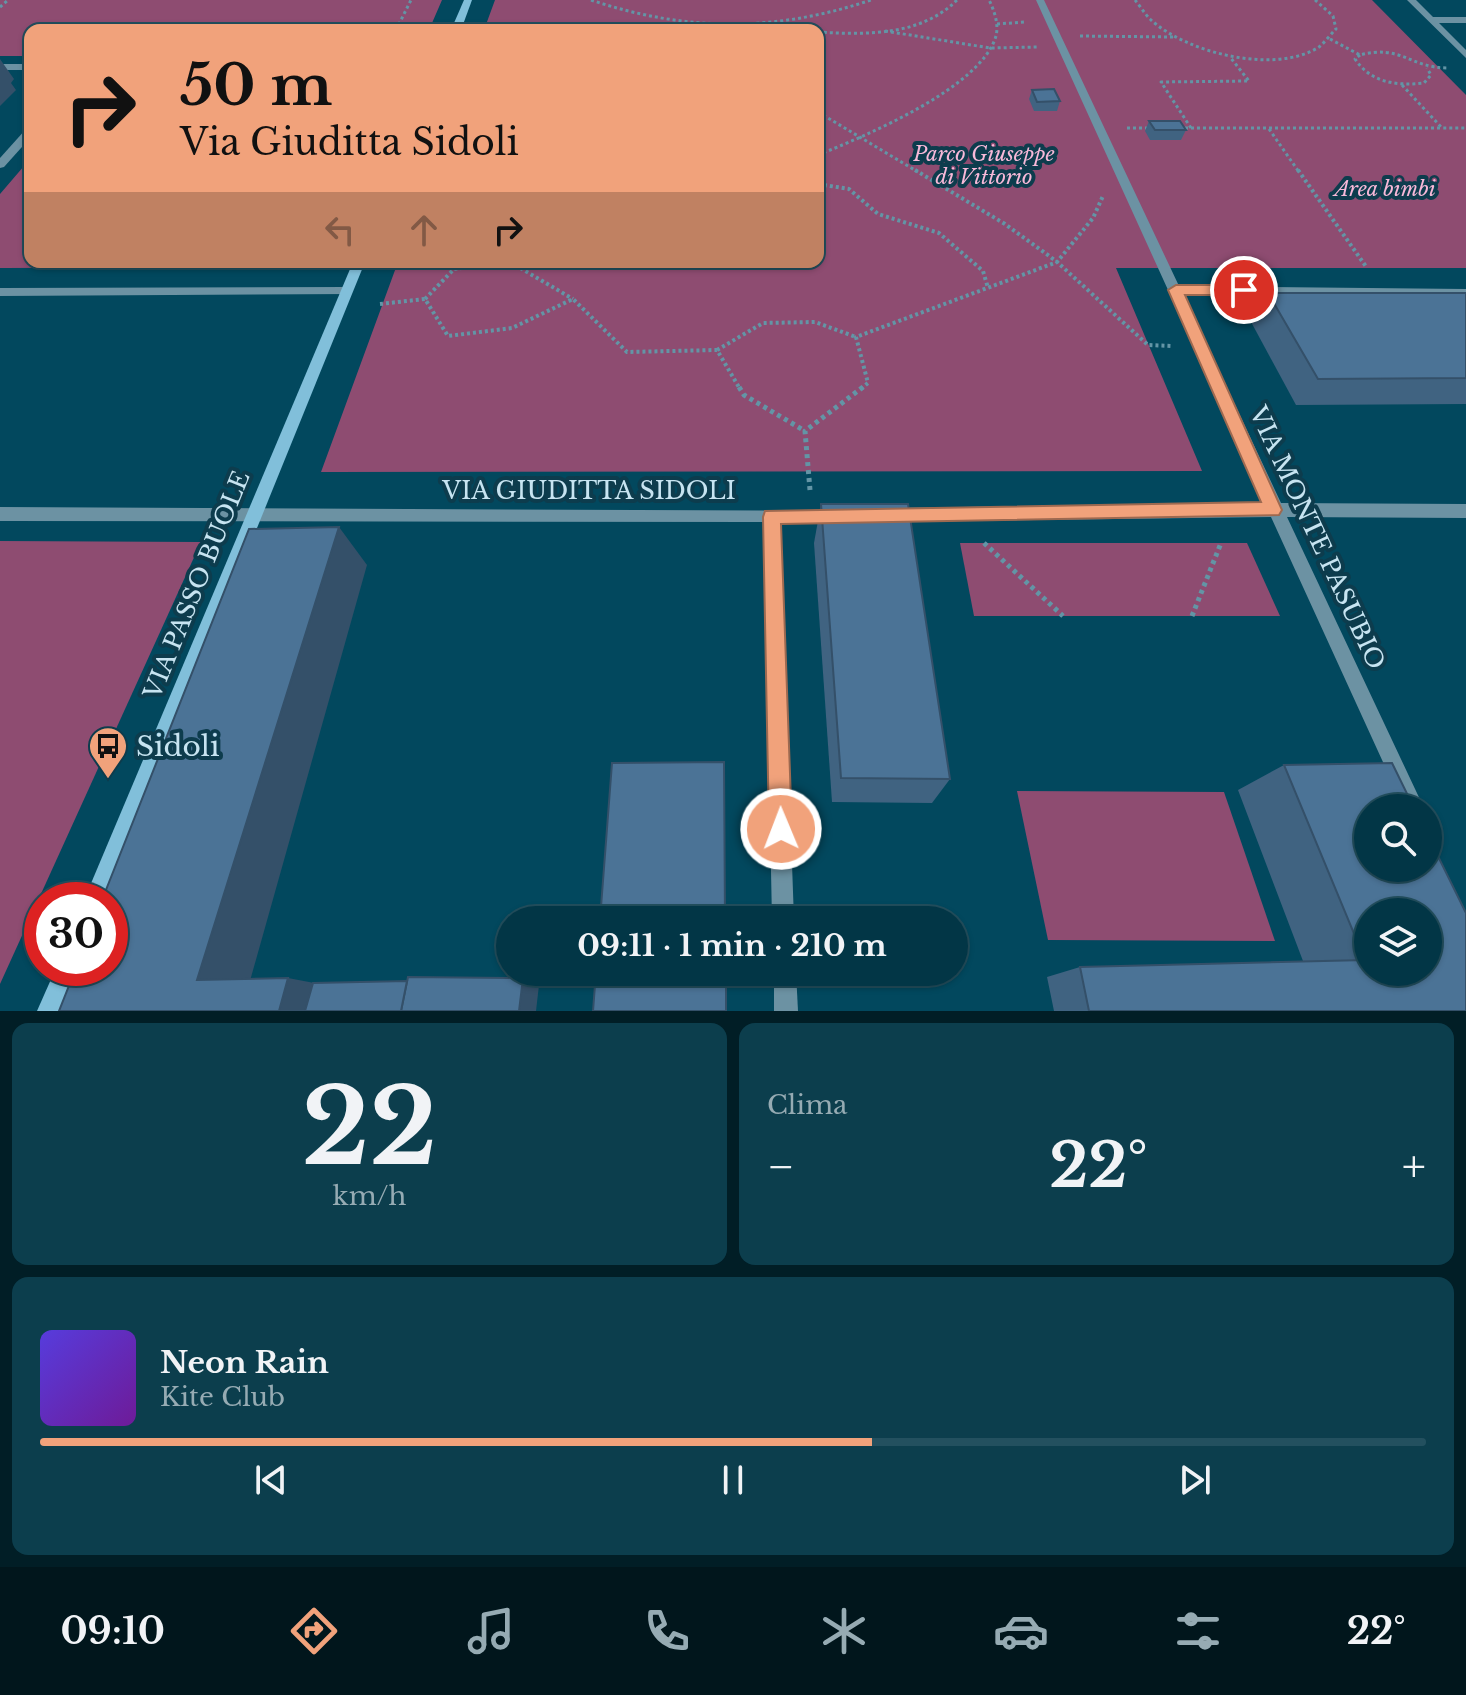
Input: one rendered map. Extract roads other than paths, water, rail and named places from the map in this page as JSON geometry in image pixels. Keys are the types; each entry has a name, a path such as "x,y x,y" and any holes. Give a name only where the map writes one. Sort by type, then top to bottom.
{"street":[{"path":"458,24 468,0"},
{"name":"VIA MONTE PASUBIO","path":"1040,0 1176,290 1273,510 1295,550 1408,794"},
{"path":"1411,0 1466,55"},
{"path":"1432,20 1466,20"},
{"path":"1454,43 1466,43"},
{"path":"0,67 24,67"},
{"path":"0,165 24,138"},
{"name":"VIA PASSO BUOLE","path":"102,882 357,268"},
{"path":"1176,290 1466,293"},
{"path":"0,292 347,291"},
{"name":"VIA GIUDITTA SIDOLI","path":"0,514 772,517 1273,510 1466,511"},
{"path":"772,517 783,906"},
{"path":"49,1011 59,986"},
{"path":"785,986 786,1011"}],"place":[{"name":"Sidoli","path":"108,780"}],"park label":[{"name":"Parco Giuseppe di Vittorio","path":"984,166"},
{"name":"Area bimbi","path":"1385,189"}]}
